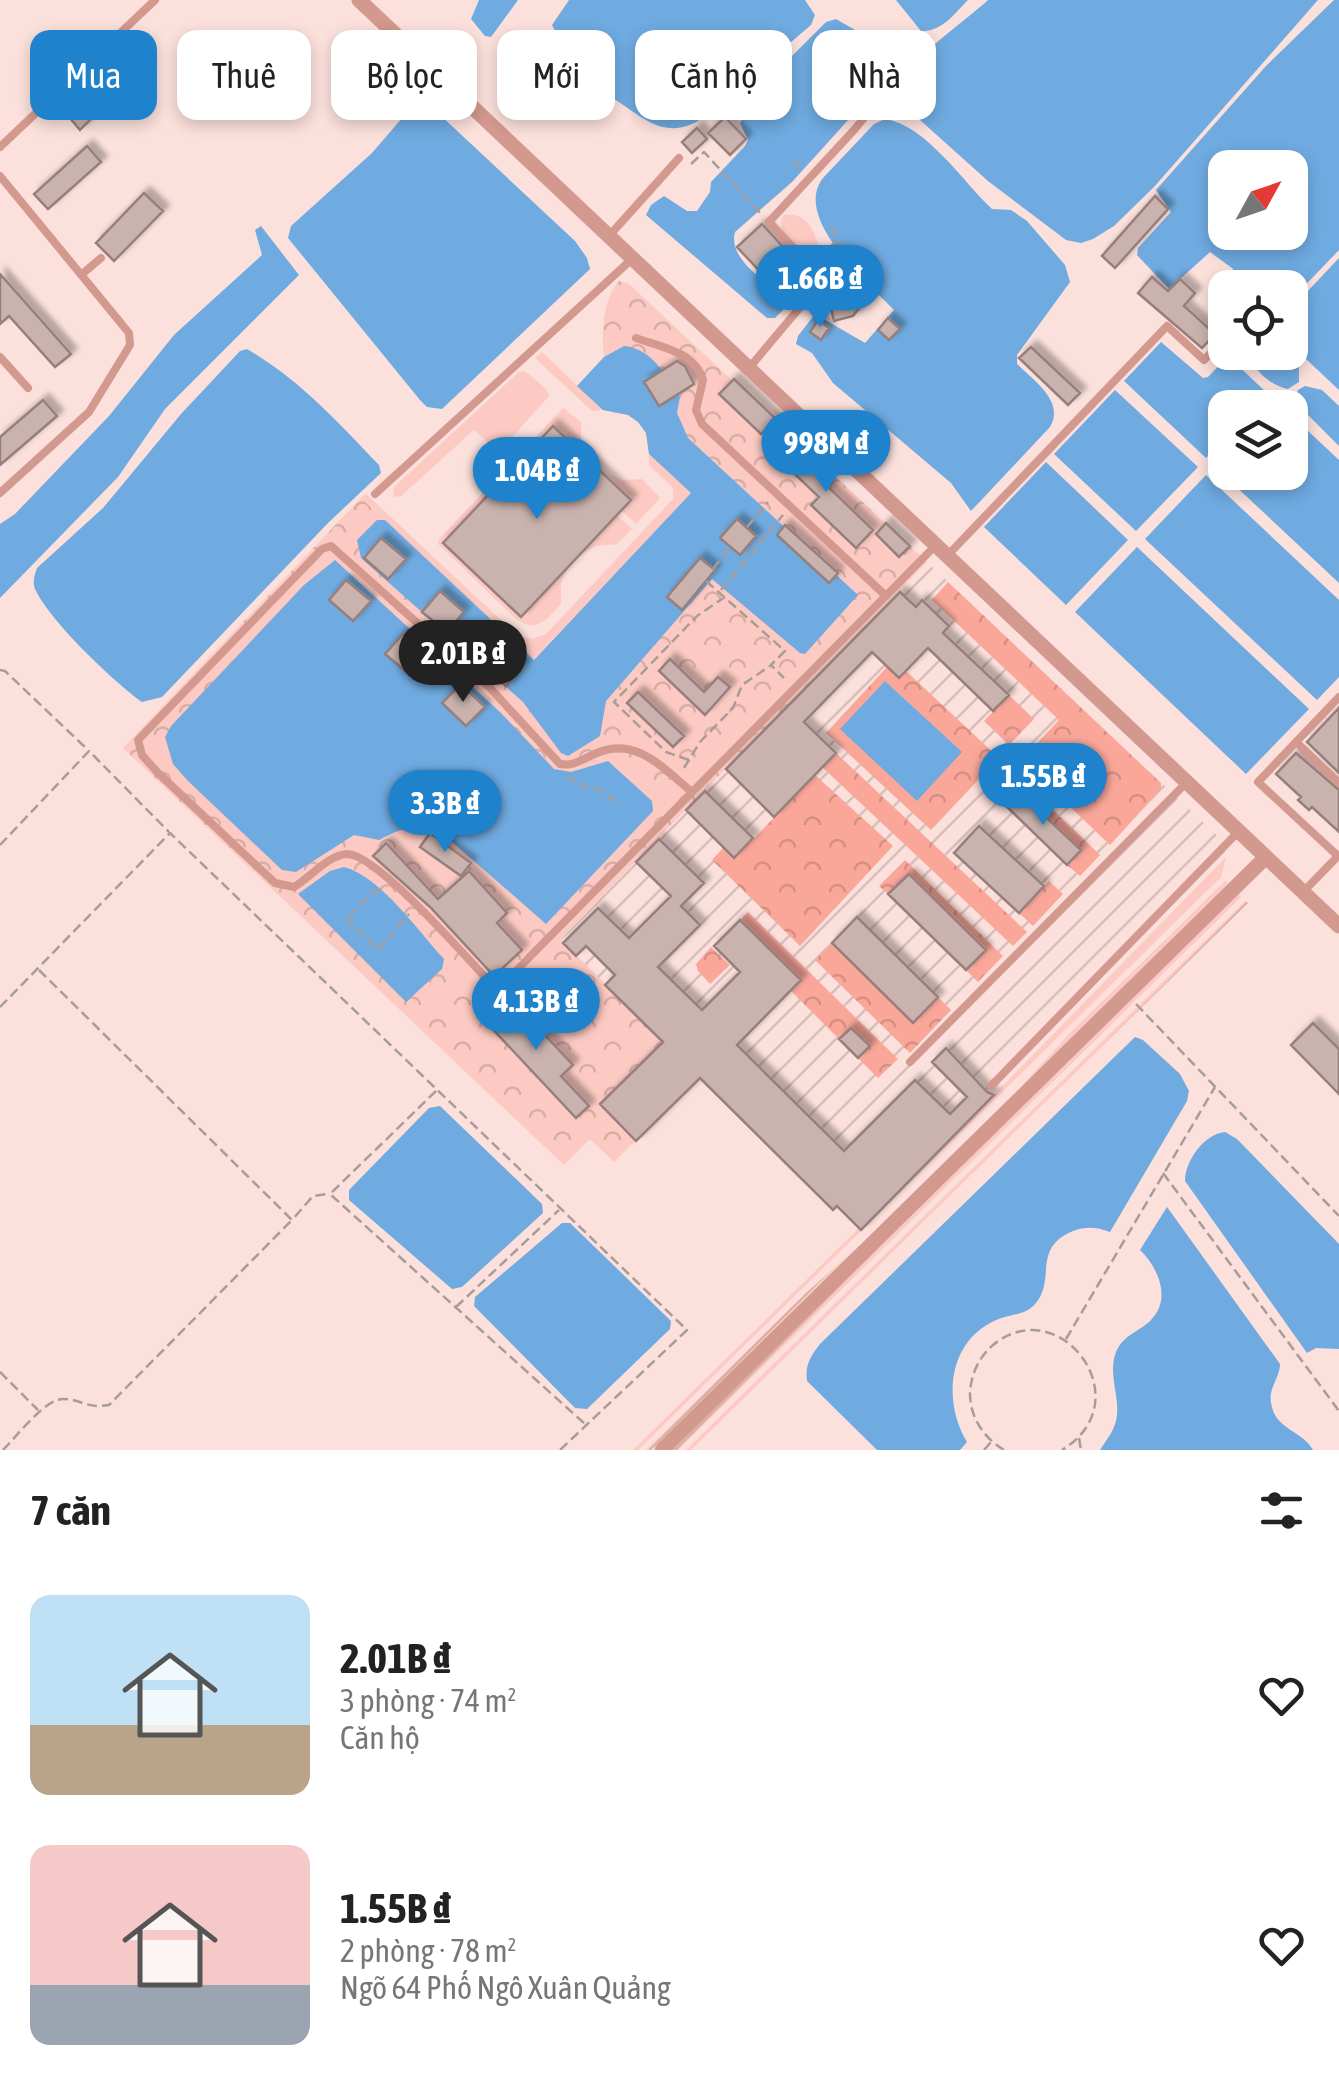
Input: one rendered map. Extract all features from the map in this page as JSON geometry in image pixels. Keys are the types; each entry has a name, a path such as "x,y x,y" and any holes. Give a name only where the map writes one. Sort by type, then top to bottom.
{"street":[{"path":"359,0 1339,926"},
{"path":"662,1450 1266,857"}],"lane":[{"path":"0,147 155,0"},
{"path":"749,368 823,280 769,222 863,120"},
{"path":"608,236 679,158"},
{"path":"0,176 129,333 130,345 88,412 0,493"},
{"path":"82,275 101,258"},
{"path":"375,494 632,258"},
{"path":"692,792 629,747 611,748 572,764 560,764 498,696 331,546 322,548 138,740 150,764 268,878 281,886 294,887 340,855 359,857 402,891 497,990 886,596 942,550 1167,326 1204,360 1208,356"},
{"path":"636,338 695,363 704,380 696,410 702,424 886,596"},
{"path":"0,357 28,388"},
{"path":"1304,892 1338,856 1258,782 1339,697"},
{"path":"1296,742 1339,783"},
{"path":"910,1062 1186,782"},
{"path":"991,1086 1239,831"}],"path":[{"path":"679,158 688,167 704,152 760,212"},
{"path":"793,161 806,172"},
{"path":"831,228 862,266 878,275"},
{"path":"808,265 838,241"},
{"path":"823,280 834,284 849,282 862,266"},
{"path":"747,528 768,502"},
{"path":"719,592 782,515"},
{"path":"756,537 761,541"},
{"path":"713,569 730,548"},
{"path":"740,554 746,559"},
{"path":"677,780 700,742 733,708 742,685 771,666 785,651 706,581"},
{"path":"688,760 666,752 614,702 698,616 725,597"},
{"path":"771,666 795,688"},
{"path":"0,670 90,751 436,1091 687,1330 560,1450"},
{"path":"0,845 90,751"},
{"path":"572,782 596,787 616,802"},
{"path":"0,1007 170,833"},
{"path":"379,888 346,918 378,950 406,917"},
{"path":"38,968 292,1220"},
{"path":"1136,1004 1339,1216"},
{"path":"1066,1341 1216,1087"},
{"path":"4,1450 52,1400 67,1399 90,1408 109,1405 313,1196 330,1194 436,1091"},
{"path":"1164,1173 1339,1412"},
{"path":"330,1194 586,1425"},
{"path":"456,1308 560,1209"},
{"path":"1004,1450 979,1427 971,1404 972,1379 982,1357 1000,1340 1023,1332 1048,1333 1066,1341 1087,1362 1095,1385 1094,1409 1079,1438 1062,1450"},
{"path":"0,1372 41,1412"},
{"path":"1079,1438 1081,1450"},
{"path":"984,1450 992,1441"}],"shaded area":[{"path":"0,0 1339,0 1339,1450 0,1450"},
{"path":"927,562 1223,841 1226,857 861,1230 837,1207 833,1210 560,940"}],"green space":[{"path":"784,215 802,218 811,227 818,245 813,253 801,251 786,238 781,226"},
{"path":"619,281 629,284 927,562 560,939 700,1078 614,1162 590,1139 564,1165 123,748 361,498 534,660 691,493 649,454 646,433 638,422 628,415 603,410 577,386 604,357 604,317 609,297"},
{"path":"542,352 603,410 592,411 535,358"},
{"path":"525,371 549,396 505,445 493,447 474,430 401,496 393,497 394,487 519,372"},
{"path":"563,408 581,422 581,439 589,460 553,426 500,482 496,479"},
{"path":"649,454 691,493 533,660 361,498 366,494 517,635 532,639 546,634 673,499 673,488 649,465"},
{"path":"601,471 622,480 642,479 660,498 636,524 621,510 631,499"},
{"path":"487,488 491,491 443,543 521,616 569,565 561,583 561,604 536,625 517,620 438,544"},
{"path":"617,515 632,529 617,544 596,546 578,556"},
{"path":"948,582 1161,783 1161,789 1110,845 1021,760 1059,720 932,600"},
{"path":"887,667 899,678 906,671 999,758 931,830 826,733","holes":["885,681 961,752 917,800"]},
{"path":"1009,695 1034,719 1009,745 984,721"},
{"path":"836,753 1027,932 1013,946 822,767"},
{"path":"1012,770 1100,855 1080,876 1067,865 1080,850 1018,790 1004,804 991,792"},
{"path":"815,775 893,846 800,946 712,860 723,848 735,858"},
{"path":"1226,857 1221,877 866,1226"},
{"path":"905,860 1003,956 978,982 966,970 986,949 909,874 888,894 879,886"},
{"path":"1049,881 1063,894 1033,926 1019,913"},
{"path":"1225,881 1228,883 1019,1089 1067,1036"},
{"path":"1239,894 1241,897 678,1450 673,1450"},
{"path":"1245,901 1248,903 691,1450 686,1450"},
{"path":"748,912 898,1059 878,1078 858,1058 869,1046 851,1028 839,1039 791,991 801,980 740,920"},
{"path":"832,943 912,1022 938,997 951,1010 910,1053 815,960"},
{"path":"711,947 730,965 710,984 696,964"},
{"path":"859,1228 862,1230 638,1450 633,1450"},
{"path":"860,1245 651,1450 646,1450 806,1293"}],"water":[{"path":"479,0 518,0 491,37 485,36 471,19"},
{"path":"569,0 805,0 815,15 811,25 792,41 792,30 635,30 635,113 615,100 615,30 554,30 552,25"},
{"path":"896,0 968,0 941,25 920,30"},
{"path":"988,0 1318,0 1154,187 1114,226 1081,243 1066,240 988,181 920,120 936,120 936,44"},
{"path":"1334,0 1339,0 1339,250 1308,282 1308,270 1234,270 1210,252 1169,289 1137,255 1138,248 1171,212 1156,190 1266,66"},
{"path":"836,19 855,30 818,30"},
{"path":"812,36 812,120 848,120 792,182 735,232 734,242 743,261 784,303 775,318 767,318 646,215 651,205 664,196 687,211 697,211 710,192 711,182 748,140 742,120 792,120 792,56"},
{"path":"400,120 445,120 575,241 587,258 590,269 442,409 427,407 420,400 288,238 291,226 372,153"},
{"path":"647,120 699,120 675,128"},
{"path":"889,120 915,132 992,209 1011,210 1027,221 1065,265 1070,282 1017,355 1017,364 1051,400 1054,418 1050,427 971,511 951,483 833,383 812,353 796,344 815,314 865,343 894,310 837,249 817,212 816,194 823,178 874,124"},
{"path":"261,226 299,275 165,409 118,477 0,598 0,524 15,514 109,416 174,335 262,255 255,230"},
{"path":"1339,258 1339,390 1308,361 1308,291"},
{"path":"1161,342 1203,378 1215,370 1243,370 1264,390 1208,390 1206,458 1124,381"},
{"path":"624,346 643,352 663,372 680,397 677,413 688,438 858,595 805,654 712,579 606,701 600,736 568,756 561,753 523,702 361,558 357,540 377,520 385,520 534,660 691,493 649,454 646,433 638,422 628,415 603,410 577,386 604,357"},
{"path":"247,349 317,402 379,465 381,473 162,697 142,702 55,619 35,588 35,574 103,508 181,414 240,351"},
{"path":"1299,370 1299,382 1288,389 1258,371"},
{"path":"1305,386 1322,390 1339,406 1339,446 1308,415 1308,390 1298,390"},
{"path":"1115,390 1198,467 1136,531 1054,454"},
{"path":"1308,431 1339,460 1339,583 1240,490 1308,490"},
{"path":"1046,462 1128,540 1066,605 984,527"},
{"path":"1206,475 1208,490 1222,490 1339,600 1339,677 1317,700 1145,539"},
{"path":"1137,547 1309,709 1246,774 1075,612"},
{"path":"335,560 501,713 554,769 571,772 608,761 652,801 653,811 546,924 436,828 406,828 379,840 354,835 296,872 282,870 173,764 165,737 171,726 304,585"},
{"path":"885,681 962,752 917,801 840,729"},
{"path":"344,867 358,872 385,893 444,959 442,969 406,1002 298,894 330,871"},
{"path":"1135,1037 1180,1074 1189,1091 1187,1101 1110,1232 1082,1228 1060,1238 1049,1255 1042,1293 1036,1303 1022,1313 994,1321 967,1344 954,1375 954,1410 967,1442 960,1450 877,1450 807,1381 813,1353"},
{"path":"440,1106 542,1204 543,1213 462,1287 452,1289 349,1200 349,1190 429,1108"},
{"path":"1225,1132 1237,1139 1339,1244 1339,1349 1316,1348 1307,1353 1185,1181 1197,1150 1210,1138"},
{"path":"1167,1207 1280,1364 1271,1393 1274,1412 1313,1450 1100,1450 1116,1420 1116,1352 1151,1320 1161,1303 1157,1274 1140,1250"},
{"path":"562,1223 570,1223 671,1321 670,1329 587,1409 575,1408 474,1306 475,1297"}],"building":[{"path":"72,120 90,120 80,130"},
{"path":"722,120 728,120 746,139 730,155 708,133"},
{"path":"697,128 707,139 692,153 682,142"},
{"path":"87,146 101,162 48,209 34,194"},
{"path":"144,193 163,211 114,261 96,243"},
{"path":"1155,196 1168,209 1115,268 1102,256"},
{"path":"762,224 807,273 783,296 737,247"},
{"path":"835,258 846,270 835,281 824,269"},
{"path":"0,274 71,354 55,367 9,316 0,324"},
{"path":"1152,277 1168,291 1180,279 1195,293 1184,306 1208,328 1208,342 1202,348 1138,293"},
{"path":"840,284 858,295 860,307 853,316 834,321 829,301"},
{"path":"888,318 900,329 889,340 878,330"},
{"path":"818,320 829,328 821,340 810,332"},
{"path":"1031,347 1080,393 1068,405 1019,358"},
{"path":"677,361 685,366 694,384 659,406 644,382"},
{"path":"734,379 776,419 761,434 719,394"},
{"path":"43,400 57,416 0,465 0,437"},
{"path":"553,426 631,500 521,617 443,543"},
{"path":"798,440 827,468 818,477 873,530 856,548 811,505 819,497 780,460"},
{"path":"737,519 756,536 740,555 720,538"},
{"path":"886,523 910,546 899,557 876,534"},
{"path":"785,525 838,573 829,583 777,535"},
{"path":"381,538 406,559 388,579 364,558"},
{"path":"700,558 715,570 682,610 667,597"},
{"path":"346,580 371,601 353,621 329,600"},
{"path":"440,591 464,612 447,632 422,612"},
{"path":"900,592 916,607 922,600 949,626 943,633 1009,695 993,711 928,648 899,678 872,652 804,722 836,753 774,817 726,769"},
{"path":"403,634 428,654 410,675 385,654"},
{"path":"500,644 524,666 506,686 482,664"},
{"path":"670,659 704,692 718,677 730,687 705,715 659,671"},
{"path":"461,684 485,707 466,726 442,703"},
{"path":"638,692 684,736 673,747 627,703"},
{"path":"1339,708 1339,773 1307,742"},
{"path":"1296,753 1339,790 1339,832 1312,807 1309,810 1298,800 1301,797 1276,774"},
{"path":"1017,790 1081,850 1067,865 1004,804"},
{"path":"705,791 753,838 734,858 686,810"},
{"path":"979,826 1044,886 1019,913 954,853"},
{"path":"430,833 471,863 461,876 420,847"},
{"path":"659,839 704,883 681,906 700,925 658,967 702,1010 740,972 714,946 740,920 801,980 737,1045 844,1151 915,1080 950,1114 967,1097 932,1062 946,1048 994,1095 861,1230 837,1206 833,1210 700,1078 636,1141 600,1104 663,1042 605,985 615,975 586,946 576,956 563,943 598,908 629,938 671,896 636,862"},
{"path":"386,843 438,899 469,871 507,913 497,923 522,950 494,976 430,907 373,856"},
{"path":"909,874 986,950 966,970 888,894"},
{"path":"857,917 938,997 913,1023 832,943"},
{"path":"510,998 573,1065 561,1076 589,1106 576,1118 485,1021"},
{"path":"1313,1023 1339,1049 1339,1094 1291,1045"},
{"path":"851,1028 870,1046 858,1058 839,1039"}]}
